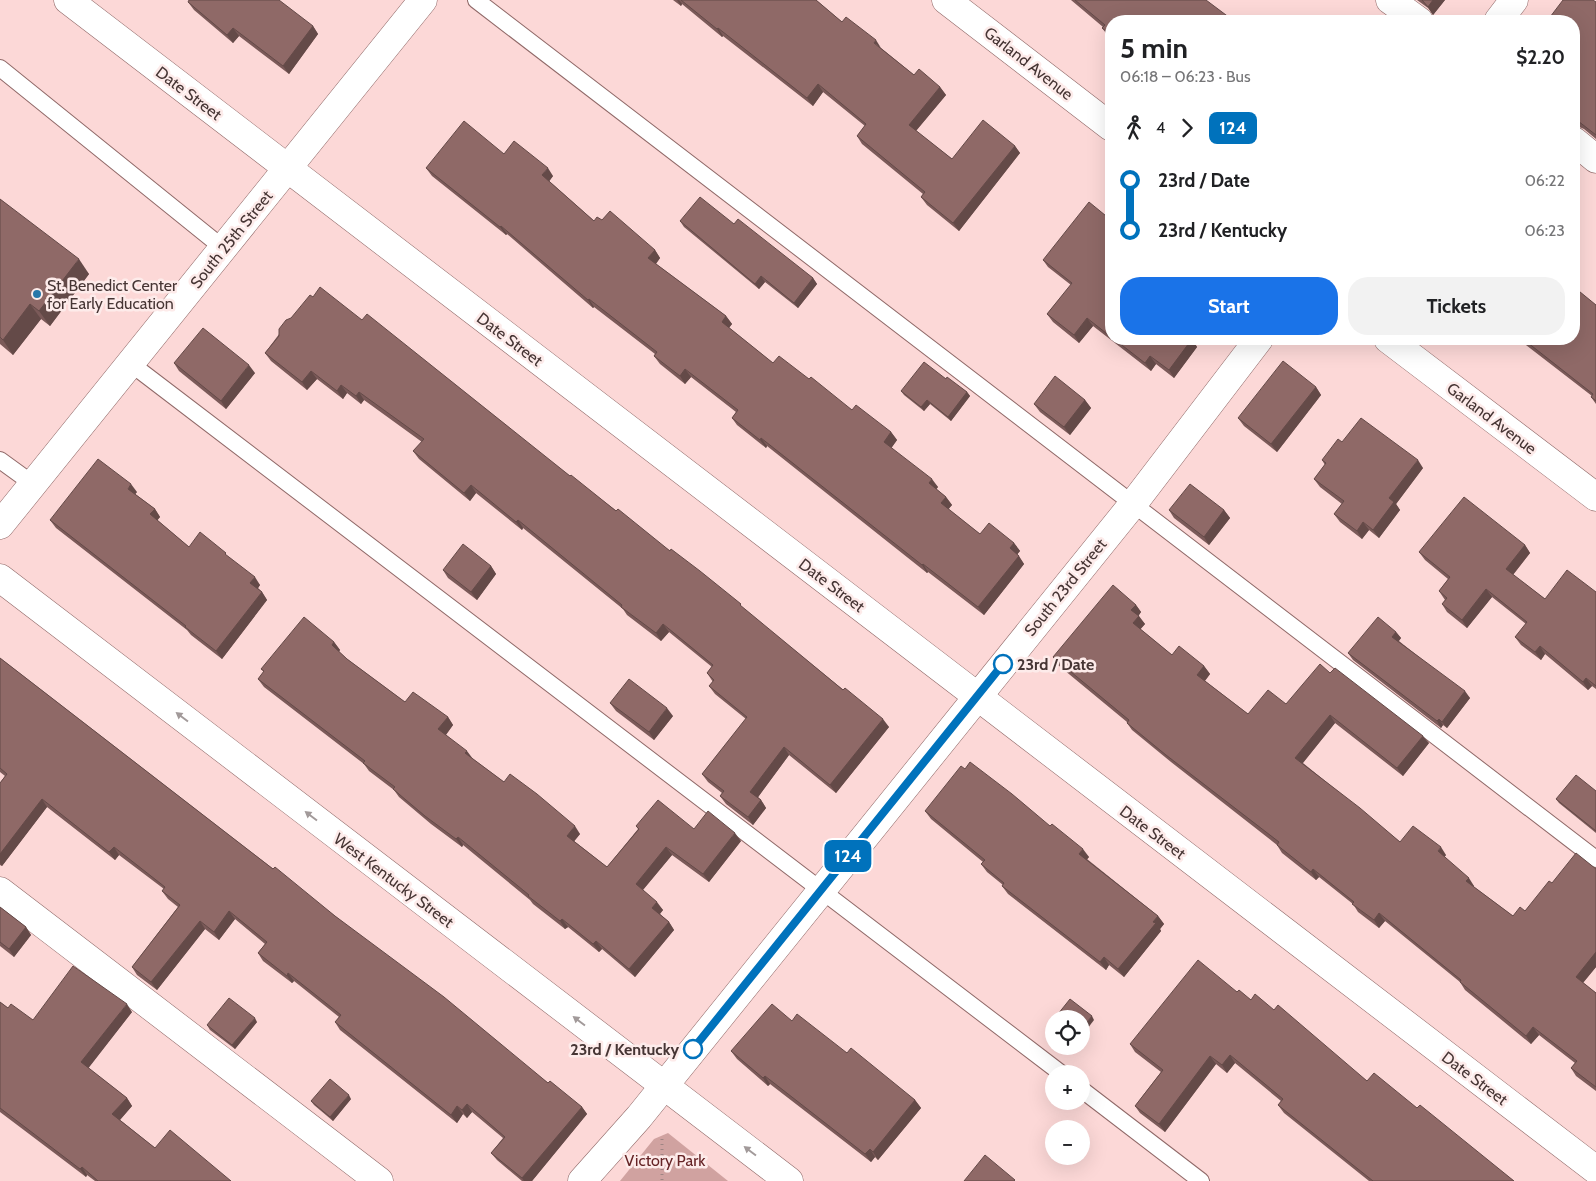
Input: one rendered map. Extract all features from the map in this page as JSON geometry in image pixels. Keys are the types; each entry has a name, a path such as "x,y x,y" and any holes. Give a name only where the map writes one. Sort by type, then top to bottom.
{"street":[{"name":"Date Street","path":"68,0 1596,1170"},
{"name":"South 25th Street","path":"0,525 423,0"},
{"path":"1390,0 1411,15"},
{"path":"1503,15 1514,0"},
{"name":"Garland Avenue","path":"953,2 1105,122"},
{"path":"1580,146 1596,159"},
{"name":"South 23rd Street","path":"582,1181 664,1086 1132,504 1254,345"},
{"name":"Garland Avenue","path":"1396,345 1596,497"},
{"name":"West Kentucky Street","path":"0,578 789,1181"},
{"path":"0,891 379,1181"}],"lane":[{"path":"476,0 1596,859"},
{"path":"0,68 223,248"},
{"path":"130,364 822,889 1050,1065"},
{"path":"0,460 33,484"},
{"path":"1090,1096 1201,1181"}],"path":[{"path":"662,1133 662,1181"}],"green space":[{"name":"Victory Park","path":"668,1133 728,1181 620,1181 654,1139"}],"building":[{"path":"189,0 279,0 313,26 283,66 233,28 227,35 188,2"},
{"path":"681,0 816,0 842,22 846,17 876,40 874,43 914,75 919,69 940,87 909,125 952,159 983,120 1015,146 953,223 921,197 925,192 857,136 866,124 818,84 807,98"},
{"path":"1075,0 1206,0 1226,15 1105,15 1105,25"},
{"path":"1422,0 1433,0 1428,7"},
{"path":"1563,0 1593,0 1596,2 1596,135 1580,123 1580,15 1552,15"},
{"path":"464,121 504,154 514,141 548,168 542,175 594,221 597,217 602,220 610,211 655,250 648,258 726,316 722,322 773,363 779,356 809,379 811,377 852,410 856,405 891,432 884,442 932,479 929,483 946,497 941,503 980,534 989,523 1014,543 1010,548 1019,556 978,607 761,438 760,440 732,418 738,410 685,369 680,376 654,356 657,352 588,300 501,226 426,168"},
{"path":"700,197 734,224 738,219 813,278 794,303 761,276 755,284 680,221"},
{"name":"St. Benedict Center for Early Education","path":"0,199 79,259 39,311 30,304 3,340 0,337"},
{"path":"1089,202 1105,215 1105,332 1087,318 1074,335 1047,314 1072,283 1043,260"},
{"path":"320,287 362,320 367,314 570,476 616,511 618,509 670,551 671,549 700,571 843,690 845,688 883,719 830,785 784,747 750,792 761,800 748,817 720,796 724,791 702,774 747,717 709,686 714,680 707,673 713,665 663,624 656,633 621,607 622,605 518,520 516,522 471,485 464,493 413,451 424,439 359,392 356,396 341,385 337,391 311,371 302,382 265,353 279,336 279,329 286,320 291,318 310,295 313,297"},
{"path":"1580,292 1596,305 1596,401 1591,397 1593,394 1531,345 1580,345"},
{"path":"203,328 249,365 221,401 174,363"},
{"path":"1122,345 1188,345 1169,370 1150,356 1145,363"},
{"path":"1283,361 1316,387 1271,444 1238,418"},
{"path":"924,362 967,392 948,417 927,400 921,407 901,391"},
{"path":"1055,376 1085,400 1064,427 1034,404"},
{"path":"1361,418 1418,460 1389,498 1394,502 1373,530 1363,522 1357,531 1334,514 1344,501 1314,479 1326,463 1322,460 1338,439 1342,442"},
{"path":"98,459 131,484 128,489 155,509 150,514 189,547 200,532 255,577 250,583 262,592 216,651 50,520"},
{"path":"1190,484 1224,510 1204,537 1169,510"},
{"path":"1464,497 1525,545 1506,569 1545,599 1567,570 1596,592 1596,686 1586,678 1583,682 1540,646 1535,652 1515,637 1527,622 1486,589 1462,620 1442,604 1447,598 1439,591 1450,577 1419,552"},
{"path":"463,544 491,566 471,592 443,570"},
{"path":"1113,585 1136,605 1131,610 1139,616 1133,623 1172,655 1179,646 1204,666 1197,675 1248,714 1268,690 1286,704 1320,664 1330,673 1335,668 1423,736 1397,768 1330,715 1295,758 1360,808 1400,842 1413,826 1441,847 1438,851 1469,878 1466,881 1513,916 1520,907 1525,911 1549,881 1552,883 1576,853 1596,869 1596,952 1576,977 1596,993 1596,1087 1571,1068 1577,1061 1533,1027 1526,1036 1379,913 1374,920 1352,904 1354,902 1313,869 1311,872 1277,845 1279,842 1127,723 1129,720 1053,657"},
{"path":"304,617 334,642 332,645 347,659 405,702 413,692 448,717 438,729 467,751 465,753 504,782 510,774 537,794 575,826 567,836 607,867 639,829 636,826 658,800 694,829 708,811 735,833 703,874 666,847 636,884 657,902 652,908 669,922 629,969 596,941 593,944 562,919 560,921 458,837 456,839 425,816 393,789 395,787 363,763 365,761 258,679 264,671 261,669"},
{"path":"1378,617 1396,632 1392,637 1465,691 1442,722 1439,719 1437,721 1348,653"},
{"path":"0,658 273,869 275,867 335,916 444,997 548,1083 550,1081 582,1107 522,1178 491,1153 505,1137 467,1104 462,1110 457,1106 451,1115 335,1022 341,1015 288,973 287,976 258,953 267,942 229,911 214,932 200,921 151,982 132,967 180,905 162,891 165,887 114,847 109,852 42,799 0,854 0,783 7,774 0,768"},
{"path":"629,679 667,708 649,732 610,703"},
{"path":"970,762 1050,826 1052,824 1083,849 1079,854 1158,916 1153,922 1156,923 1118,969 1104,957 1100,962 1002,886 1004,883 981,864 985,860 925,811 961,766 965,769"},
{"path":"1576,775 1596,791 1596,831 1556,799"},
{"path":"0,907 26,927 9,949 0,942"},
{"path":"1198,960 1237,992 1239,990 1251,1000 1255,994 1274,1010 1278,1005 1367,1081 1374,1073 1417,1108 1420,1105 1514,1181 1373,1181 1278,1105 1283,1099 1230,1055 1222,1065 1210,1056 1159,1124 1135,1106 1163,1070 1130,1044"},
{"path":"73,966 127,1004 81,1062 127,1098 112,1114 155,1148 170,1130 231,1181 98,1181 82,1167 80,1169 0,1108 0,1002 8,1008 11,1004 33,1020"},
{"path":"229,998 255,1018 232,1045 207,1025"},
{"path":"1070,999 1084,1010 1061,1010"},
{"path":"772,1004 792,1021 797,1014 847,1053 851,1048 915,1100 873,1152 870,1149 865,1154 765,1076 763,1078 731,1051"},
{"path":"330,1079 349,1095 330,1117 311,1101"},
{"path":"985,1155 1015,1180 964,1181"}],"bus line":[{"name":"124","path":"693,1049 1003,664"}],"place":[{"name":"St. Benedict Center for Early Education","path":"37,294"},
{"name":"23rd / Date","path":"1003,664"},
{"name":"23rd / Kentucky","path":"693,1049"}]}
